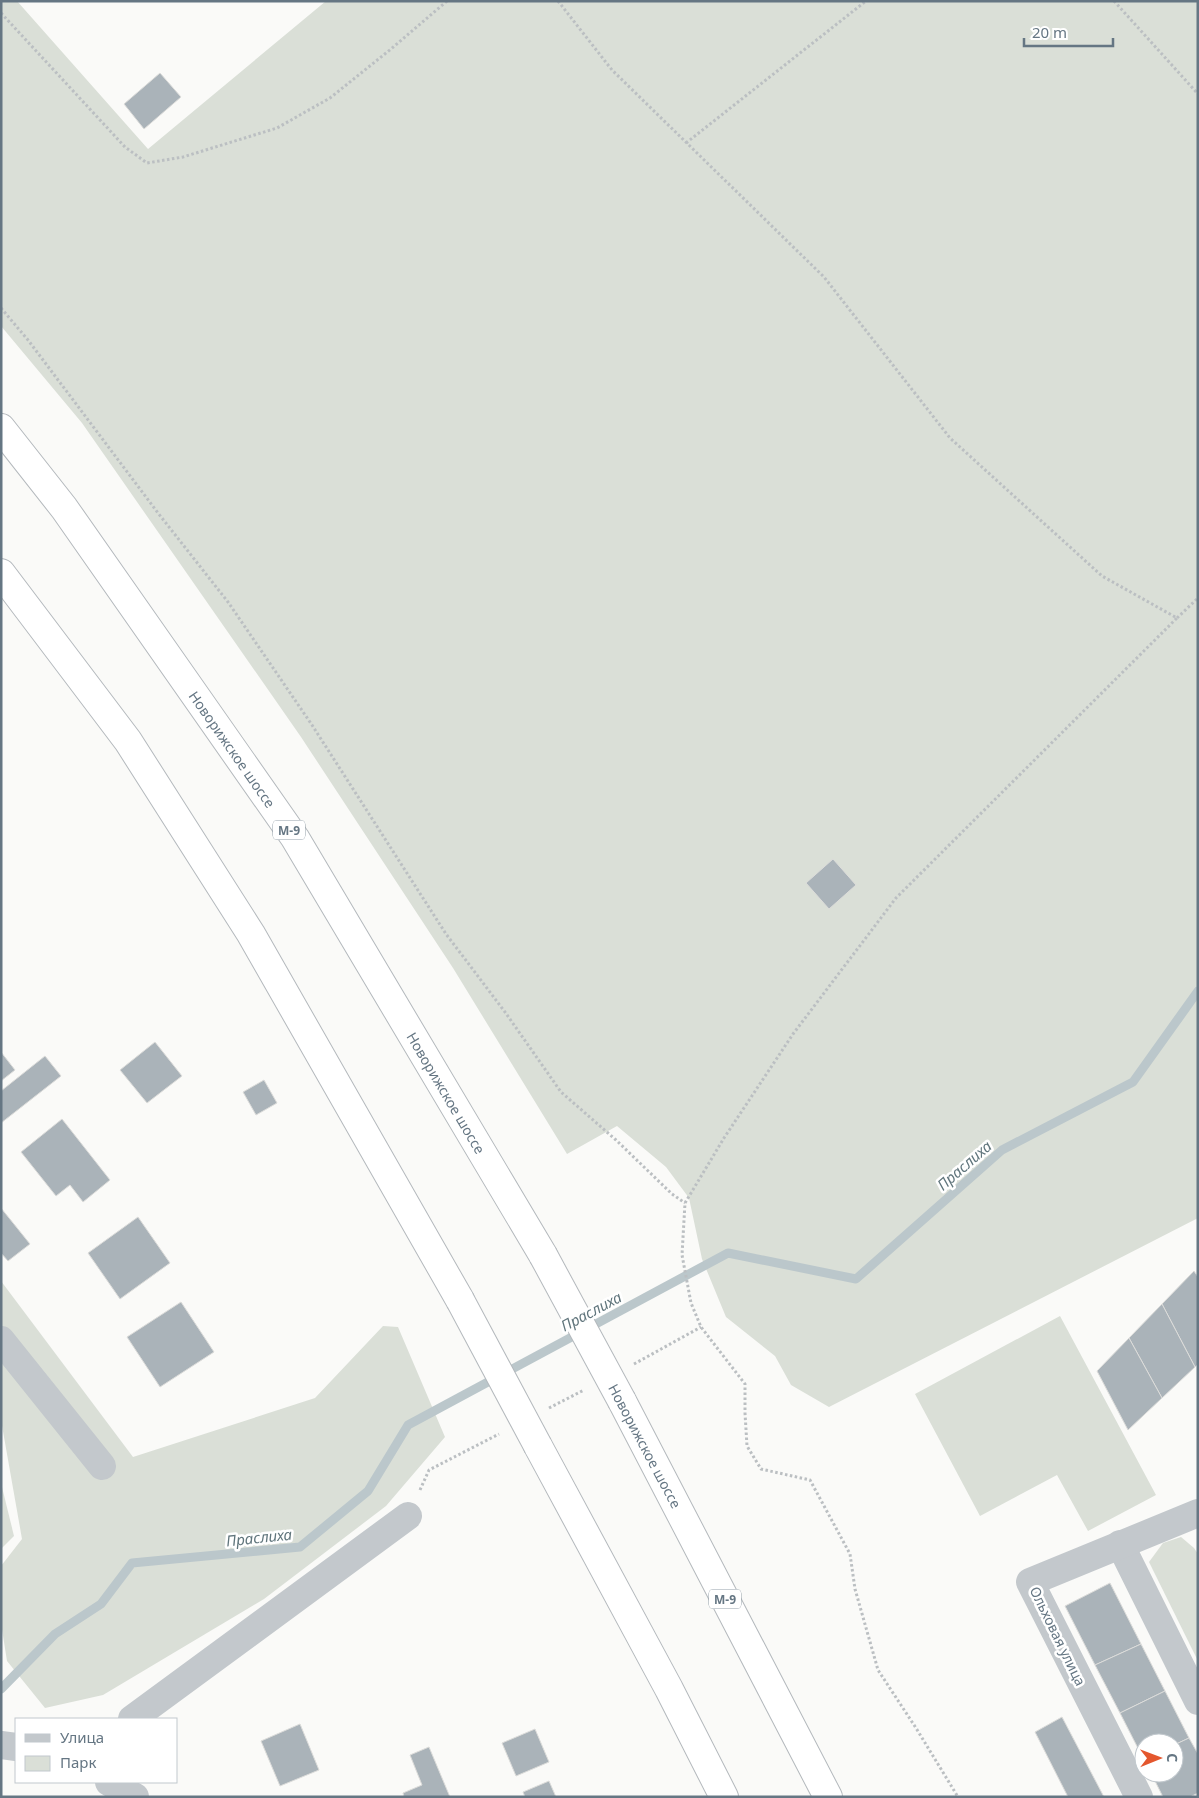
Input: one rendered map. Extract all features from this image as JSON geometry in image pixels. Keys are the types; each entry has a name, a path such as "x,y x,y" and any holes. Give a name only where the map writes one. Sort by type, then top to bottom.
{"highway":[{"name":"Новорижское шоссе","path":"1,428 64,508 294,838 543,1254 622,1401 828,1797"},
{"path":"1,573 128,741 251,934 460,1300 669,1690 724,1797"}],"street":[{"path":"1,1340 102,1466"},
{"name":"Ольховая улица","path":"1139,1797 1030,1582 1198,1513"},
{"path":"133,1718 408,1516"},
{"path":"1120,1544 1198,1701"},
{"path":"1,1745 15,1747"},
{"path":"111,1783 135,1797"}],"path":[{"path":"1,13 125,147 147,162 183,157 277,128 330,98 447,1"},
{"path":"558,1 612,70 824,277 950,438 1102,576 1177,618"},
{"path":"686,143 866,1"},
{"path":"1114,1 1198,94"},
{"path":"1,308 28,340 158,513 228,602 312,725 446,934 561,1092 616,1140 672,1194 685,1202"},
{"path":"958,1797 878,1670 855,1589 850,1554 810,1480 761,1469 747,1446 745,1384 701,1327 691,1303 682,1255 685,1202 724,1138 794,1034 896,898 1198,598"}],"green space":[{"path":"1,1 17,1 148,149 326,1 1198,1 1198,1218 829,1407 791,1385 775,1356 726,1317 702,1259 689,1198 666,1167 617,1126 567,1154 453,968 301,737 82,423 1,326"},
{"path":"1,1281 133,1457 315,1398 383,1326 398,1327 445,1437 386,1506 264,1599 103,1695 45,1708 7,1661 1,1623 1,1566 22,1539 1,1420"},
{"path":"1060,1316 1156,1495 1088,1531 1057,1475 980,1516 915,1394"},
{"path":"1,1483 14,1536 1,1549"},
{"path":"1181,1537 1198,1554 1198,1661 1149,1562 1163,1543"}],"building":[{"path":"160,73 181,97 144,129 124,104"},
{"path":"833,859 856,885 829,909 806,883"},
{"path":"155,1042 182,1076 147,1103 120,1070"},
{"path":"1,1052 15,1070 1,1081"},
{"path":"45,1056 61,1076 1,1123 1,1091"},
{"path":"264,1080 277,1103 256,1115 243,1092"},
{"path":"62,1119 110,1180 83,1202 70,1185 56,1196 21,1152"},
{"path":"1,1208 30,1244 8,1261 1,1253"},
{"path":"138,1217 170,1263 120,1299 88,1253"},
{"path":"1194,1271 1198,1277 1198,1364 1195,1367 1162,1304"},
{"path":"181,1302 214,1352 160,1387 127,1337"},
{"path":"1162,1304 1195,1367 1162,1398 1129,1338"},
{"path":"1129,1338 1162,1398 1128,1430 1097,1371"},
{"path":"1110,1583 1141,1644 1095,1665 1065,1606"},
{"path":"1141,1644 1165,1691 1120,1713 1095,1665"},
{"path":"1165,1691 1189,1738 1184,1740 1184,1733 1134,1733 1134,1740 1120,1713"},
{"path":"1062,1717 1104,1797 1068,1797 1035,1732"},
{"path":"300,1724 319,1770 280,1786 261,1741"},
{"path":"535,1729 549,1762 516,1776 502,1743"},
{"path":"1189,1738 1198,1754 1198,1793 1190,1797 1163,1797 1156,1783 1184,1783 1184,1740"},
{"path":"429,1747 450,1797 404,1797 403,1793 422,1785 410,1755"},
{"path":"549,1781 556,1797 525,1797 523,1792"}],"waterway":[{"name":"Праслиха","path":"1,1689 55,1634 101,1604 132,1563 300,1547 368,1491 408,1425 728,1253 856,1279 1002,1150 1133,1082 1198,991"}]}
